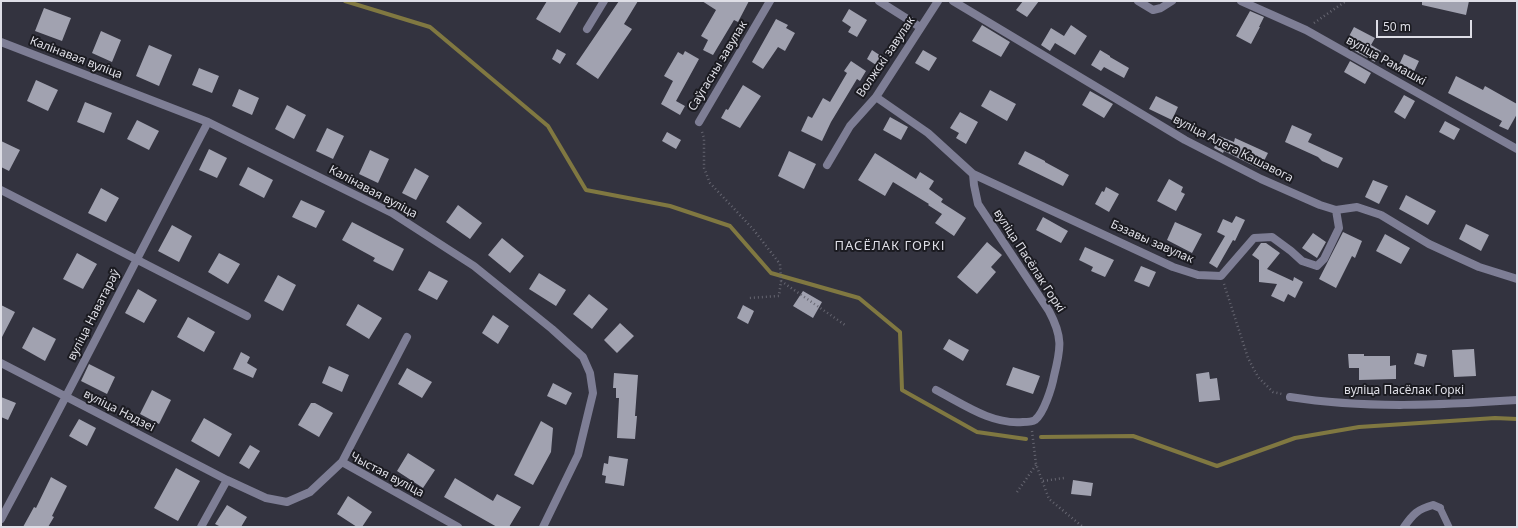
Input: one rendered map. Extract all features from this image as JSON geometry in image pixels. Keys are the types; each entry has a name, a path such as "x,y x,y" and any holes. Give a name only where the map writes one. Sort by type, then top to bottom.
{"street":[{"path":"587,29 604,1"},
{"name":"Саўгасны завулак","path":"699,122 770,1"},
{"path":"879,1 920,27"},
{"name":"Волжскі завулак","path":"827,165 850,126 876,97 938,1"},
{"name":"вуліца Алега Кашавога","path":"953,1 1185,140 1261,179 1320,205 1336,210 1357,207 1381,216 1429,244 1479,266 1517,279"},
{"path":"1138,1 1153,10 1161,8 1172,1"},
{"name":"вуліца Рамашкі","path":"1241,1 1306,30 1517,149"},
{"name":"Калінавая вуліца","path":"1,42 208,122 392,213 474,266 552,329 583,357 590,373 593,393 578,455 543,527"},
{"path":"876,97 928,133 973,174"},
{"name":"вуліца Наватараў","path":"1,519 67,397 136,259 208,122"},
{"name":"Бэзавы завулак","path":"973,174 1173,267 1198,275 1221,276 1254,238 1272,237 1302,261 1317,266 1324,259 1339,228 1336,210"},
{"name":"вуліца Пасёлак Горкі","path":"973,174 978,204 1049,311 1060,335 1052,385 1041,412 1038,417 1031,422"},
{"path":"1,190 247,316"},
{"path":"342,462 407,337"},
{"name":"вуліца Надзеі","path":"1,363 226,480"},
{"path":"936,390 981,414 1005,422 1031,422"},
{"name":"вуліца Пасёлак Горкі","path":"1290,397 1336,403 1399,404 1464,404 1517,400"},
{"name":"Чыстая вуліца","path":"226,480 266,498 287,502 310,492 342,462 458,527"},
{"path":"201,527 226,480"},
{"path":"1404,527 1412,515 1422,508 1433,505 1440,508"}],"lane":[{"path":"1440,508 1449,527"}],"path":[{"path":"1306,30 1346,1"},
{"path":"699,122 704,138 704,168 710,183 753,229 780,264 781,281 779,296 748,298"},
{"path":"781,281 845,324"},
{"path":"1228,292 1248,358 1258,377 1273,392 1290,397"},
{"path":"1031,422 1036,464 1049,499 1083,527"},
{"path":"1017,492 1036,464"},
{"path":"1042,481 1064,478"}],"building":[{"path":"547,1 579,1 560,33 536,19"},
{"path":"619,1 638,1 624,24 632,29 598,79 576,64"},
{"path":"702,1 749,1 738,22 734,20 713,55 703,50 708,40 701,36 716,10"},
{"path":"1023,1 1039,1 1027,17 1016,10"},
{"path":"1422,1 1469,1 1466,15 1422,5"},
{"path":"44,8 71,18 62,41 35,31"},
{"path":"849,9 867,20 857,37 848,32 851,27 842,21"},
{"path":"1250,11 1264,17 1251,44 1236,36"},
{"path":"776,19 788,25 786,28 795,33 785,51 778,47 763,69 752,62"},
{"path":"982,25 1010,42 1001,57 972,41"},
{"path":"1071,25 1087,36 1075,55 1055,43 1050,51 1041,45 1051,28 1064,36"},
{"path":"1354,27 1375,38 1371,45 1381,51 1375,62 1355,51 1358,46 1347,40"},
{"path":"101,31 121,40 112,62 92,53"},
{"path":"149,45 172,55 159,86 136,76"},
{"path":"557,49 566,54 560,64 552,59"},
{"path":"872,50 884,58 879,67 867,59"},
{"path":"923,50 937,58 929,71 915,63"},
{"path":"1100,50 1129,68 1124,78 1104,67 1101,71 1091,65"},
{"path":"685,51 699,59 676,101 685,106 680,115 661,104 673,81 664,76 678,52 683,55"},
{"path":"1404,54 1419,61 1412,76 1401,70 1402,67 1399,65"},
{"path":"851,61 866,71 860,81 857,79 831,122 822,141 801,131 808,116 812,118 823,98 830,102 847,73 844,71"},
{"path":"1350,61 1371,73 1365,84 1344,72"},
{"path":"199,68 219,76 212,93 192,85"},
{"path":"1456,76 1483,90 1485,86 1517,104 1517,114 1508,130 1499,126 1502,121 1448,93"},
{"path":"36,80 58,90 48,111 27,101"},
{"path":"743,85 761,96 740,128 721,118 726,109 728,110"},
{"path":"239,89 259,98 252,115 232,106"},
{"path":"990,90 1016,104 1007,121 981,106"},
{"path":"1090,91 1113,104 1104,118 1082,105"},
{"path":"1404,95 1415,101 1405,119 1394,112"},
{"path":"1156,96 1178,107 1172,120 1149,109"},
{"path":"85,102 112,113 104,133 77,122"},
{"path":"287,105 306,115 294,139 275,129"},
{"path":"960,112 978,122 966,144 956,138 959,133 950,128"},
{"path":"890,117 908,127 901,140 883,130"},
{"path":"137,120 159,131 149,150 127,139"},
{"path":"1445,121 1460,129 1454,140 1439,132"},
{"path":"1292,125 1312,134 1308,142 1343,158 1338,168 1285,142"},
{"path":"327,128 344,136 333,159 316,151"},
{"path":"667,132 681,140 676,149 662,141"},
{"path":"1219,136 1234,142 1235,138 1268,153 1260,169 1224,151 1223,153 1214,148"},
{"path":"1,141 20,150 9,171 1,167"},
{"path":"209,149 227,158 217,178 199,170"},
{"path":"370,150 389,159 378,183 359,174"},
{"path":"789,151 816,164 804,189 778,176"},
{"path":"1025,151 1069,175 1063,186 1018,164"},
{"path":"875,153 916,179 920,172 934,181 929,189 943,199 941,202 966,218 954,236 935,223 942,214 928,205 929,204 893,182 885,196 858,180"},
{"path":"248,167 273,180 264,198 239,185"},
{"path":"415,168 429,176 416,200 402,193"},
{"path":"1169,179 1183,187 1181,192 1185,194 1176,211 1157,201"},
{"path":"1373,180 1388,186 1379,204 1365,197"},
{"path":"1106,187 1119,194 1109,212 1095,204"},
{"path":"101,188 119,198 106,222 88,213"},
{"path":"1406,195 1436,211 1428,225 1399,209"},
{"path":"301,200 325,211 316,228 292,217"},
{"path":"458,205 482,223 470,239 446,222"},
{"path":"1236,216 1245,220 1235,241 1233,240 1217,268 1209,263 1225,236 1217,232 1223,219 1232,223"},
{"path":"1043,217 1068,231 1061,243 1036,230"},
{"path":"352,222 404,249 393,271 373,261 375,258 342,240"},
{"path":"1175,222 1202,234 1192,253 1167,240"},
{"path":"1466,224 1489,235 1481,251 1459,239"},
{"path":"172,225 192,236 179,262 158,251"},
{"path":"1343,232 1362,241 1355,258 1352,256 1336,288 1319,279"},
{"path":"1313,233 1326,242 1317,258 1302,248"},
{"path":"1385,234 1410,248 1401,264 1376,251"},
{"path":"502,238 524,256 510,273 488,255"},
{"path":"987,242 1002,255 991,267 996,272 977,294 957,277"},
{"path":"1261,243 1266,243 1280,253 1267,269 1293,281 1294,277 1303,282 1295,298 1288,294 1284,302 1271,296 1277,284 1259,282 1259,260 1252,255"},
{"path":"1085,247 1114,260 1105,277 1091,271 1093,267 1079,260"},
{"path":"77,253 97,264 83,289 63,279"},
{"path":"219,253 240,264 228,284 208,272"},
{"path":"1141,266 1156,272 1149,287 1134,281"},
{"path":"429,271 448,281 437,300 418,290"},
{"path":"539,273 566,290 556,306 529,289"},
{"path":"278,275 296,285 283,311 264,301"},
{"path":"138,289 157,300 144,323 125,313"},
{"path":"803,291 822,302 813,318 793,306"},
{"path":"589,294 608,309 592,329 573,314"},
{"path":"358,304 382,318 369,339 346,325"},
{"path":"1,305 15,312 1,339"},
{"path":"743,305 754,311 748,324 737,318"},
{"path":"493,315 509,326 498,344 482,333"},
{"path":"188,317 215,332 204,352 177,337"},
{"path":"620,323 634,336 617,353 604,340"},
{"path":"33,327 56,339 45,361 22,348"},
{"path":"949,339 969,350 963,361 943,349"},
{"path":"1474,349 1476,376 1454,377 1452,350"},
{"path":"241,352 250,357 247,363 257,369 253,378 233,369"},
{"path":"1417,353 1427,355 1424,367 1414,364"},
{"path":"1348,354 1364,354 1364,356 1390,356 1390,366 1396,365 1396,379 1359,380 1359,368 1349,368"},
{"path":"89,364 115,377 107,394 81,381"},
{"path":"329,366 349,375 342,392 322,383"},
{"path":"1013,367 1040,376 1033,394 1006,385"},
{"path":"407,368 432,382 422,398 398,384"},
{"path":"1209,372 1210,379 1217,378 1220,400 1199,402 1196,374"},
{"path":"614,373 638,375 635,439 617,438 619,398 616,398 616,388 613,388"},
{"path":"553,383 572,393 566,405 547,396"},
{"path":"152,390 171,400 159,424 140,414"},
{"path":"1,397 16,403 8,420 1,417"},
{"path":"311,403 315,403 333,413 319,437 298,425"},
{"path":"204,418 232,434 219,457 191,441"},
{"path":"79,419 96,428 87,446 69,436"},
{"path":"541,421 553,428 551,452 533,485 514,475"},
{"path":"250,445 260,451 249,469 239,463"},
{"path":"408,453 435,470 423,488 397,471"},
{"path":"609,456 628,459 624,486 605,483 606,476 602,475 604,463 608,464"},
{"path":"176,468 200,481 178,521 154,508"},
{"path":"51,477 67,486 52,516 54,517 48,527 23,527 34,507 36,508"},
{"path":"455,478 493,501 497,494 521,507 509,527 497,527 444,497"},
{"path":"1073,480 1093,483 1091,496 1071,494"},
{"path":"348,496 372,512 362,527 357,527 337,514"},
{"path":"227,505 247,517 241,527 221,527 215,524"}],"waterway":[{"path":"345,1 430,27 548,126 586,190 670,206 730,226 771,273 859,298 900,332 902,390 977,432 1026,439"},
{"path":"1041,437 1133,436 1217,466 1295,438 1359,427 1495,418 1517,419"}],"district":[{"name":"ПАСЁЛАК ГОРКІ","path":"890,246"}]}
